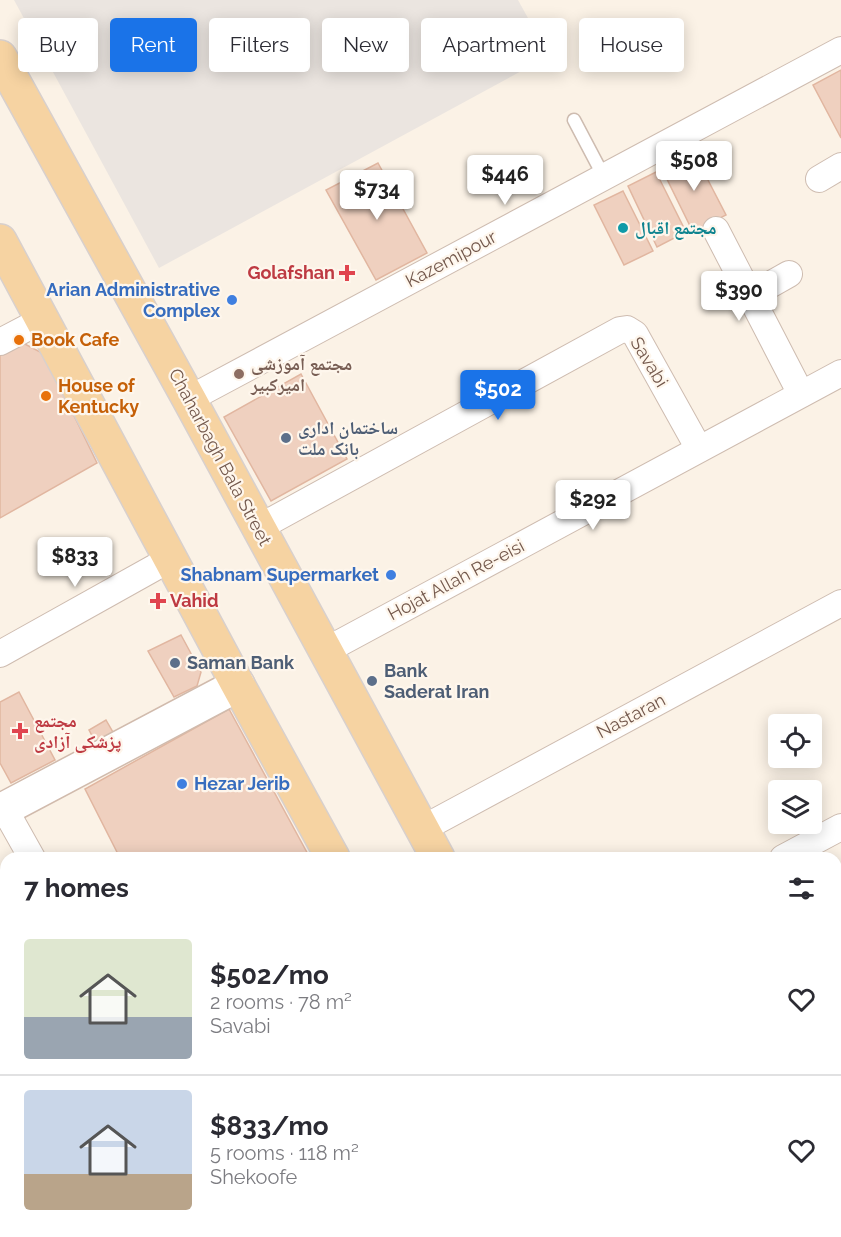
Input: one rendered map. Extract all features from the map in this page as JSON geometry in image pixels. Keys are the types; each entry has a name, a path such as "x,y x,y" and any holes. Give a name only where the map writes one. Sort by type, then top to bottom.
{"main road":[{"name":"Chaharbagh Bala Street","path":"0,57 435,852"},
{"path":"0,241 330,852"}],"street":[{"name":"Kazemipour","path":"189,399 841,50"},
{"path":"819,179 841,166"},
{"path":"716,230 801,394"},
{"path":"750,296 789,274"},
{"path":"0,342 42,320"},
{"name":"Savabi","path":"258,528 620,330 627,329 635,334 699,448"},
{"name":"Hojat Allah Re-eisi","path":"325,651 841,373"},
{"path":"0,654 171,559"},
{"name":"Nastaran","path":"422,829 841,603"},
{"path":"28,852 2,809 238,685"},
{"path":"794,852 841,827"}],"lane":[{"path":"574,120 604,177"}],"shaded area":[{"path":"14,0 518,0 528,18 421,18 421,72 520,72 159,268 53,72 98,72 98,18 24,18"}],"building":[{"path":"841,70 841,138 813,85"},
{"path":"694,153 726,215 693,232 662,169"},
{"path":"378,163 427,253 376,280 326,190"},
{"path":"656,172 686,232 657,247 628,186"},
{"name":"مجتمع اقبال","path":"623,191 653,251 624,265 594,205"},
{"path":"21,342 44,354 97,463 0,518 0,354"},
{"name":"ساختمان اداری بانک ملت","path":"301,374 347,459 271,501 224,417"},
{"name":"Saman Bank","path":"181,635 201,672 197,686 174,697 148,651"},
{"name":"مجتمع پزشکی آزادی","path":"19,692 55,760 11,783 0,763 0,702"},
{"name":"Hezar Jerib","path":"229,709 307,852 117,852 85,789"},
{"path":"106,720 114,734 96,743 89,730"}],"place":[{"name":"مجتمع اقبال","path":"623,228"},
{"name":"Golafshan","path":"347,273"},
{"name":"Arian Administrative Complex","path":"232,300"},
{"name":"Book Cafe","path":"19,340"},
{"name":"مجتمع آموزشی امیرکبیر","path":"239,374"},
{"name":"House of Kentucky","path":"46,396"},
{"name":"ساختمان اداری بانک ملت","path":"286,438"},
{"name":"Shabnam Supermarket","path":"391,575"},
{"name":"Vahid","path":"158,601"},
{"name":"Saman Bank","path":"175,663"},
{"name":"Bank Saderat Iran","path":"372,681"},
{"name":"مجتمع پزشکی آزادی","path":"20,731"},
{"name":"Hezar Jerib","path":"182,784"}]}
